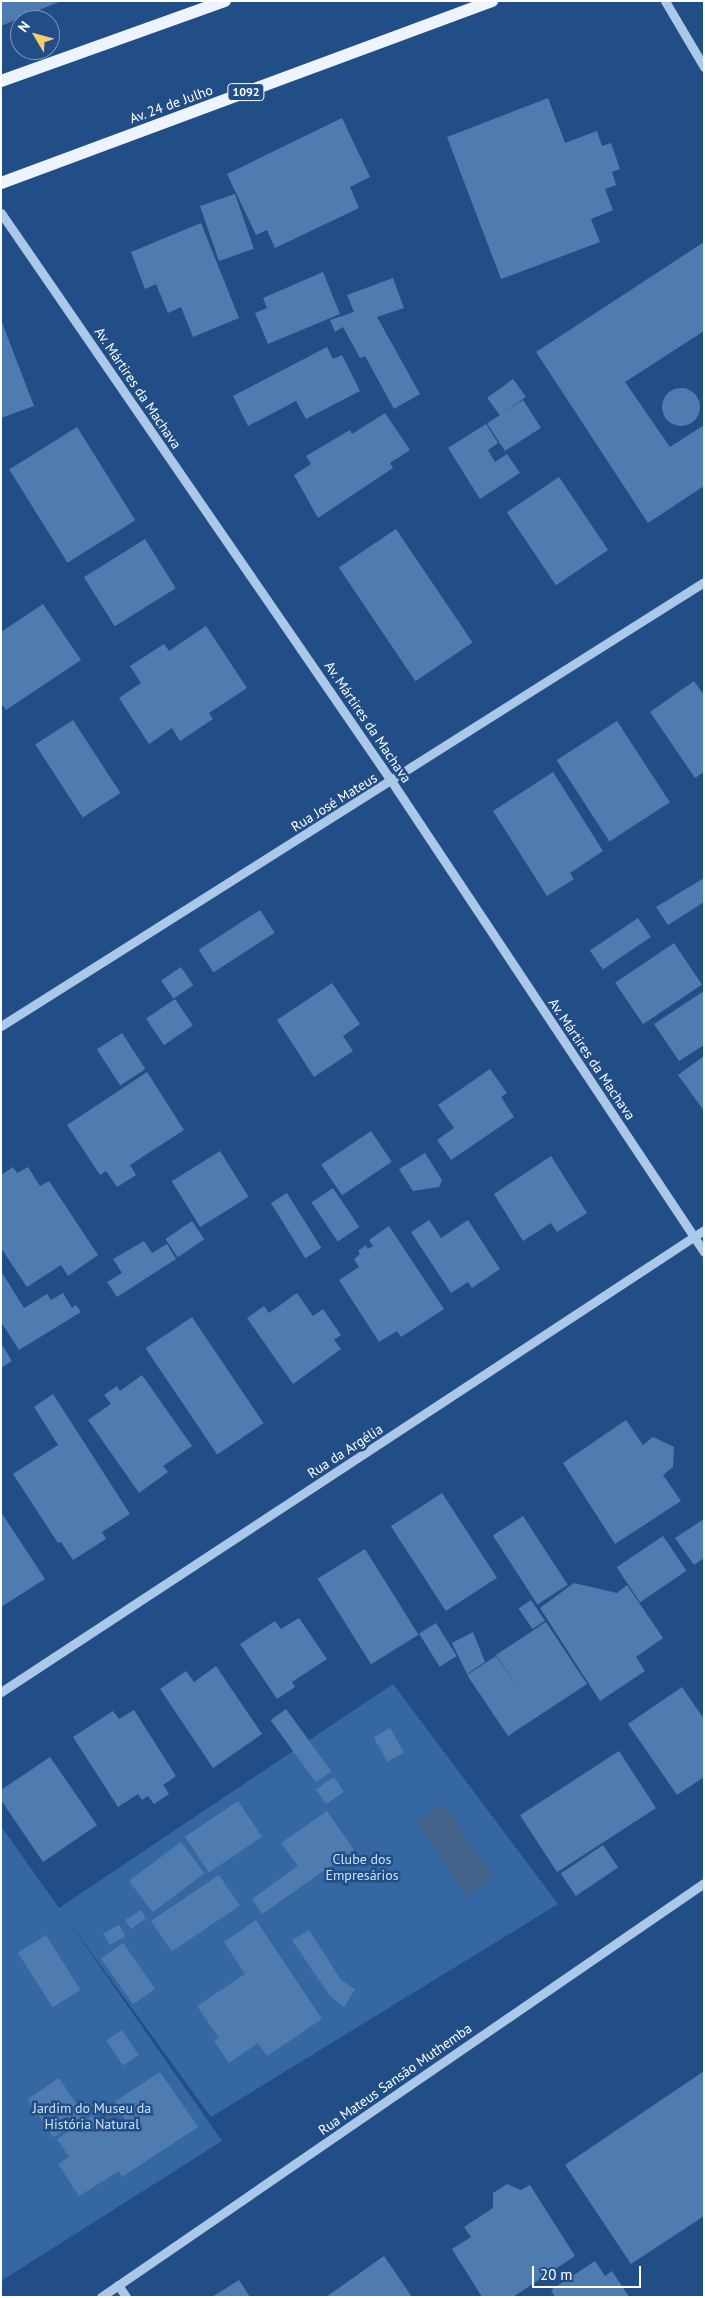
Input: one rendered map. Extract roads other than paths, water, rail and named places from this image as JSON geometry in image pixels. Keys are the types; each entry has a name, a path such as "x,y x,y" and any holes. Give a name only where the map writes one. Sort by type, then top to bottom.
{"main road":[{"path":"1,81 225,1"},
{"name":"Av. 24 de Julho","path":"1,183 492,1"}],"street":[{"path":"665,1 704,67"},
{"name":"Av. Mártires da Machava","path":"1,213 392,782 704,1252"},
{"name":"Rua José Mateus","path":"1,1026 392,782 704,582"},
{"name":"Rua da Argélia","path":"1,1692 704,1230"},
{"name":"Rua Mateus Sansão Muthemba","path":"101,2297 704,1883"},
{"path":"118,2285 126,2297"}],"park label":[{"name":"Clube dos Empresários","path":"362,1868"},
{"name":"Jardim do Museu da História Natural","path":"92,2116"}]}
